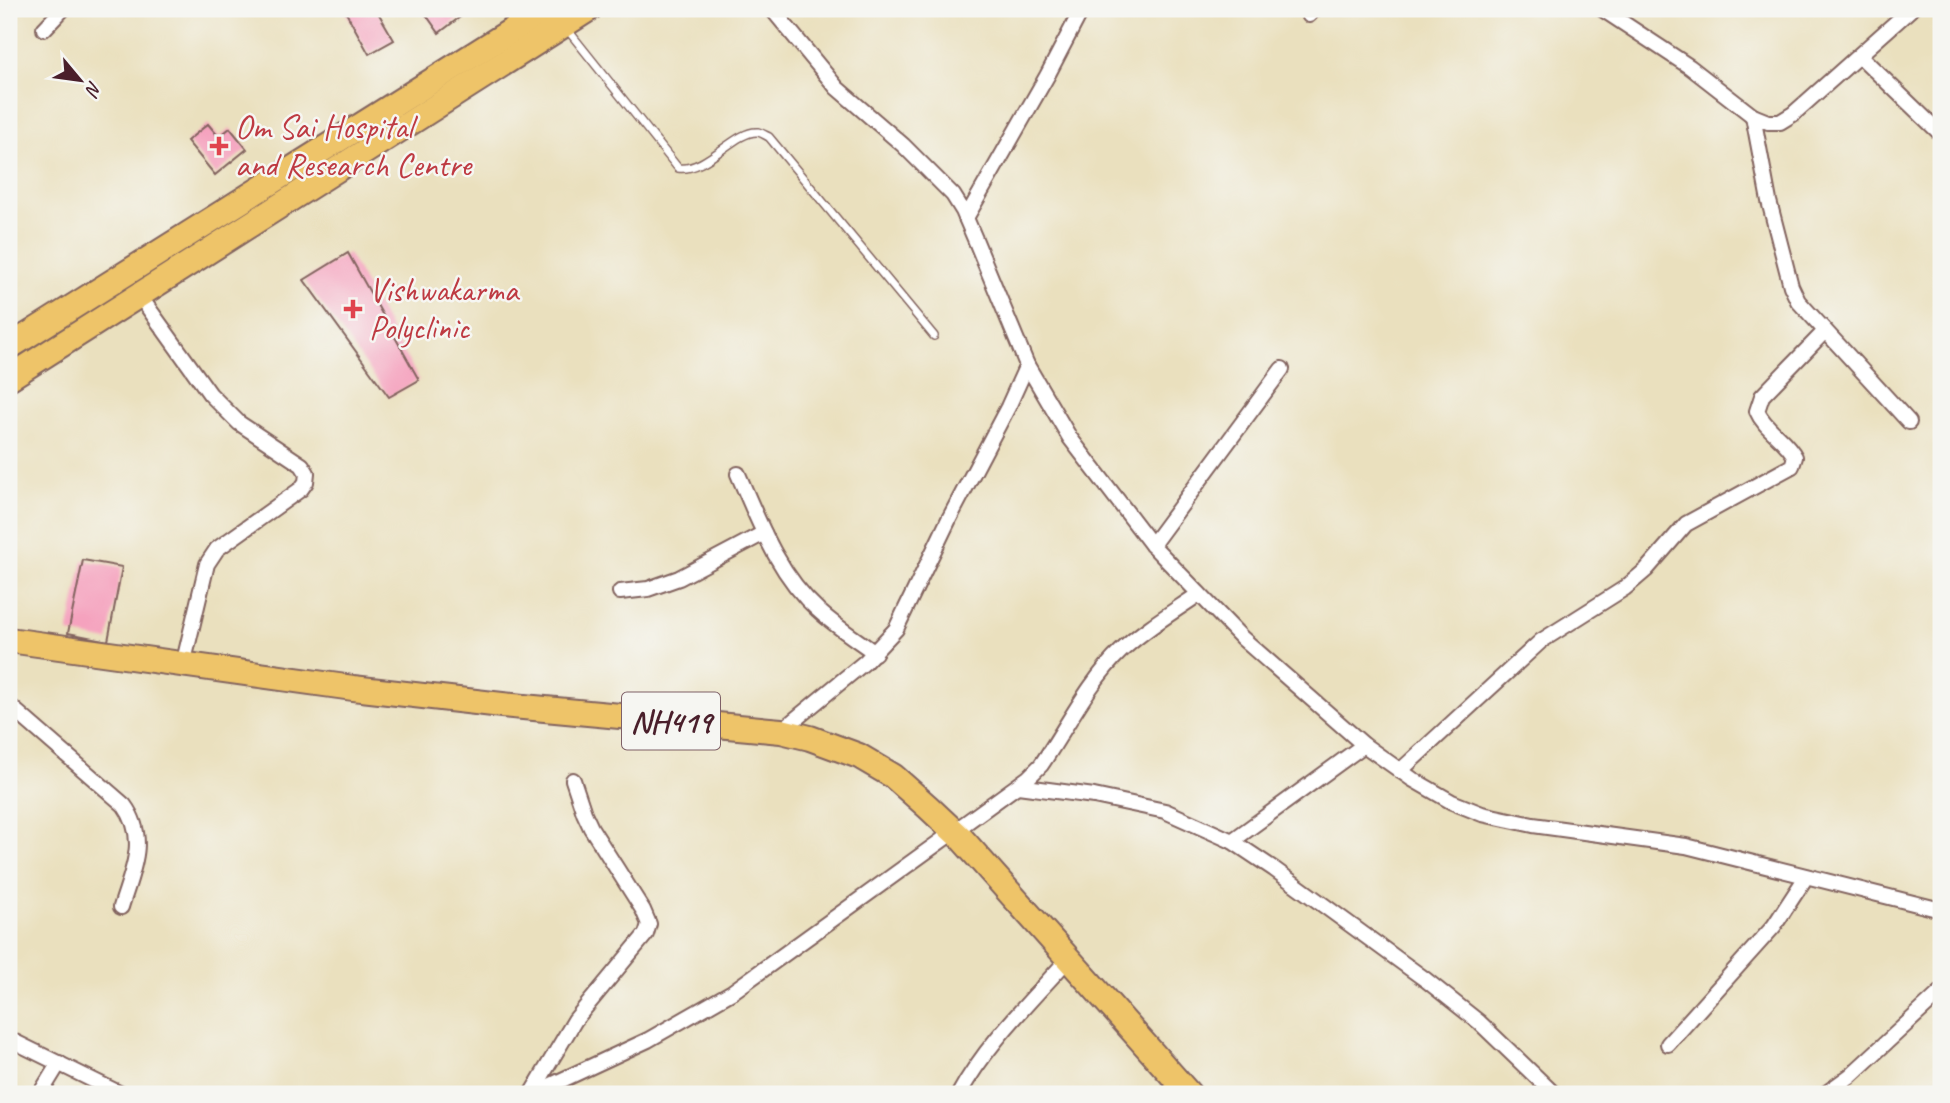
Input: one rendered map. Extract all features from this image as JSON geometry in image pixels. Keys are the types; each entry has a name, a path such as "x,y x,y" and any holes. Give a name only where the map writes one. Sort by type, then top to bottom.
{"highway":[{"path":"9,347 555,17 589,9"},
{"path":"9,378 139,295 555,17"},
{"name":"NH419","path":"9,640 502,705 781,731 810,738 859,756 894,776 955,832 1189,1094"}],"street":[{"path":"44,29 62,9"},
{"path":"772,9 837,88 937,177 953,195 966,218 1027,365 1070,438 1152,545 1242,638 1364,745 1399,771 1452,802 1482,814 1533,825 1685,846 1941,910"},
{"path":"966,218 1082,9"},
{"path":"1602,9 1690,68 1753,116 1768,122 1780,122 1793,114 1911,9"},
{"path":"1860,56 1941,134"},
{"path":"1753,116 1769,201 1791,286 1798,300 1909,422"},
{"path":"139,295 210,394 239,423 302,465 307,473 306,482 301,489 217,549 207,564 183,665"},
{"path":"1399,771 1541,641 1635,579 1655,561 1686,524 1792,466 1795,457 1790,448 1760,420 1757,411 1762,396 1825,331"},
{"path":"781,731 888,641 904,615 1027,365"},
{"path":"1152,545 1282,369"},
{"path":"738,474 764,533 804,597 819,612 875,653"},
{"path":"620,592 648,589 679,578 764,533"},
{"path":"532,1094 648,1040 732,992 1018,786 1041,765 1102,673 1120,652 1199,594"},
{"path":"9,705 124,805 134,818 137,831 136,852 121,907"},
{"path":"1232,841 1364,745"},
{"path":"532,1094 575,1020 646,933 649,924 643,910 591,828 573,780"},
{"path":"1018,786 1094,796 1165,811 1232,841 1426,980 1479,1022 1555,1094"},
{"path":"1668,1044 1774,926 1807,877"},
{"path":"959,1094 972,1070 994,1042 1068,959"},
{"path":"1825,1094 1858,1069 1941,992"},
{"path":"9,1039 121,1094"},
{"path":"40,1094 59,1063"}],"lane":[{"path":"555,17 678,168 696,166 747,135 758,132 769,137 934,336"}],"building":[{"path":"344,9 376,9 394,40 369,54"},
{"path":"422,9 461,9 464,14 439,33"},
{"path":"208,124 219,137 230,128 247,149 215,175 187,141"},
{"path":"348,253 419,380 389,397 304,280"},
{"path":"83,560 122,567 108,641 68,633"}],"place":[{"name":"Om Sai Hospital and Research Centre","path":"219,146"},
{"name":"Vishwakarma Polyclinic","path":"353,309"}]}
